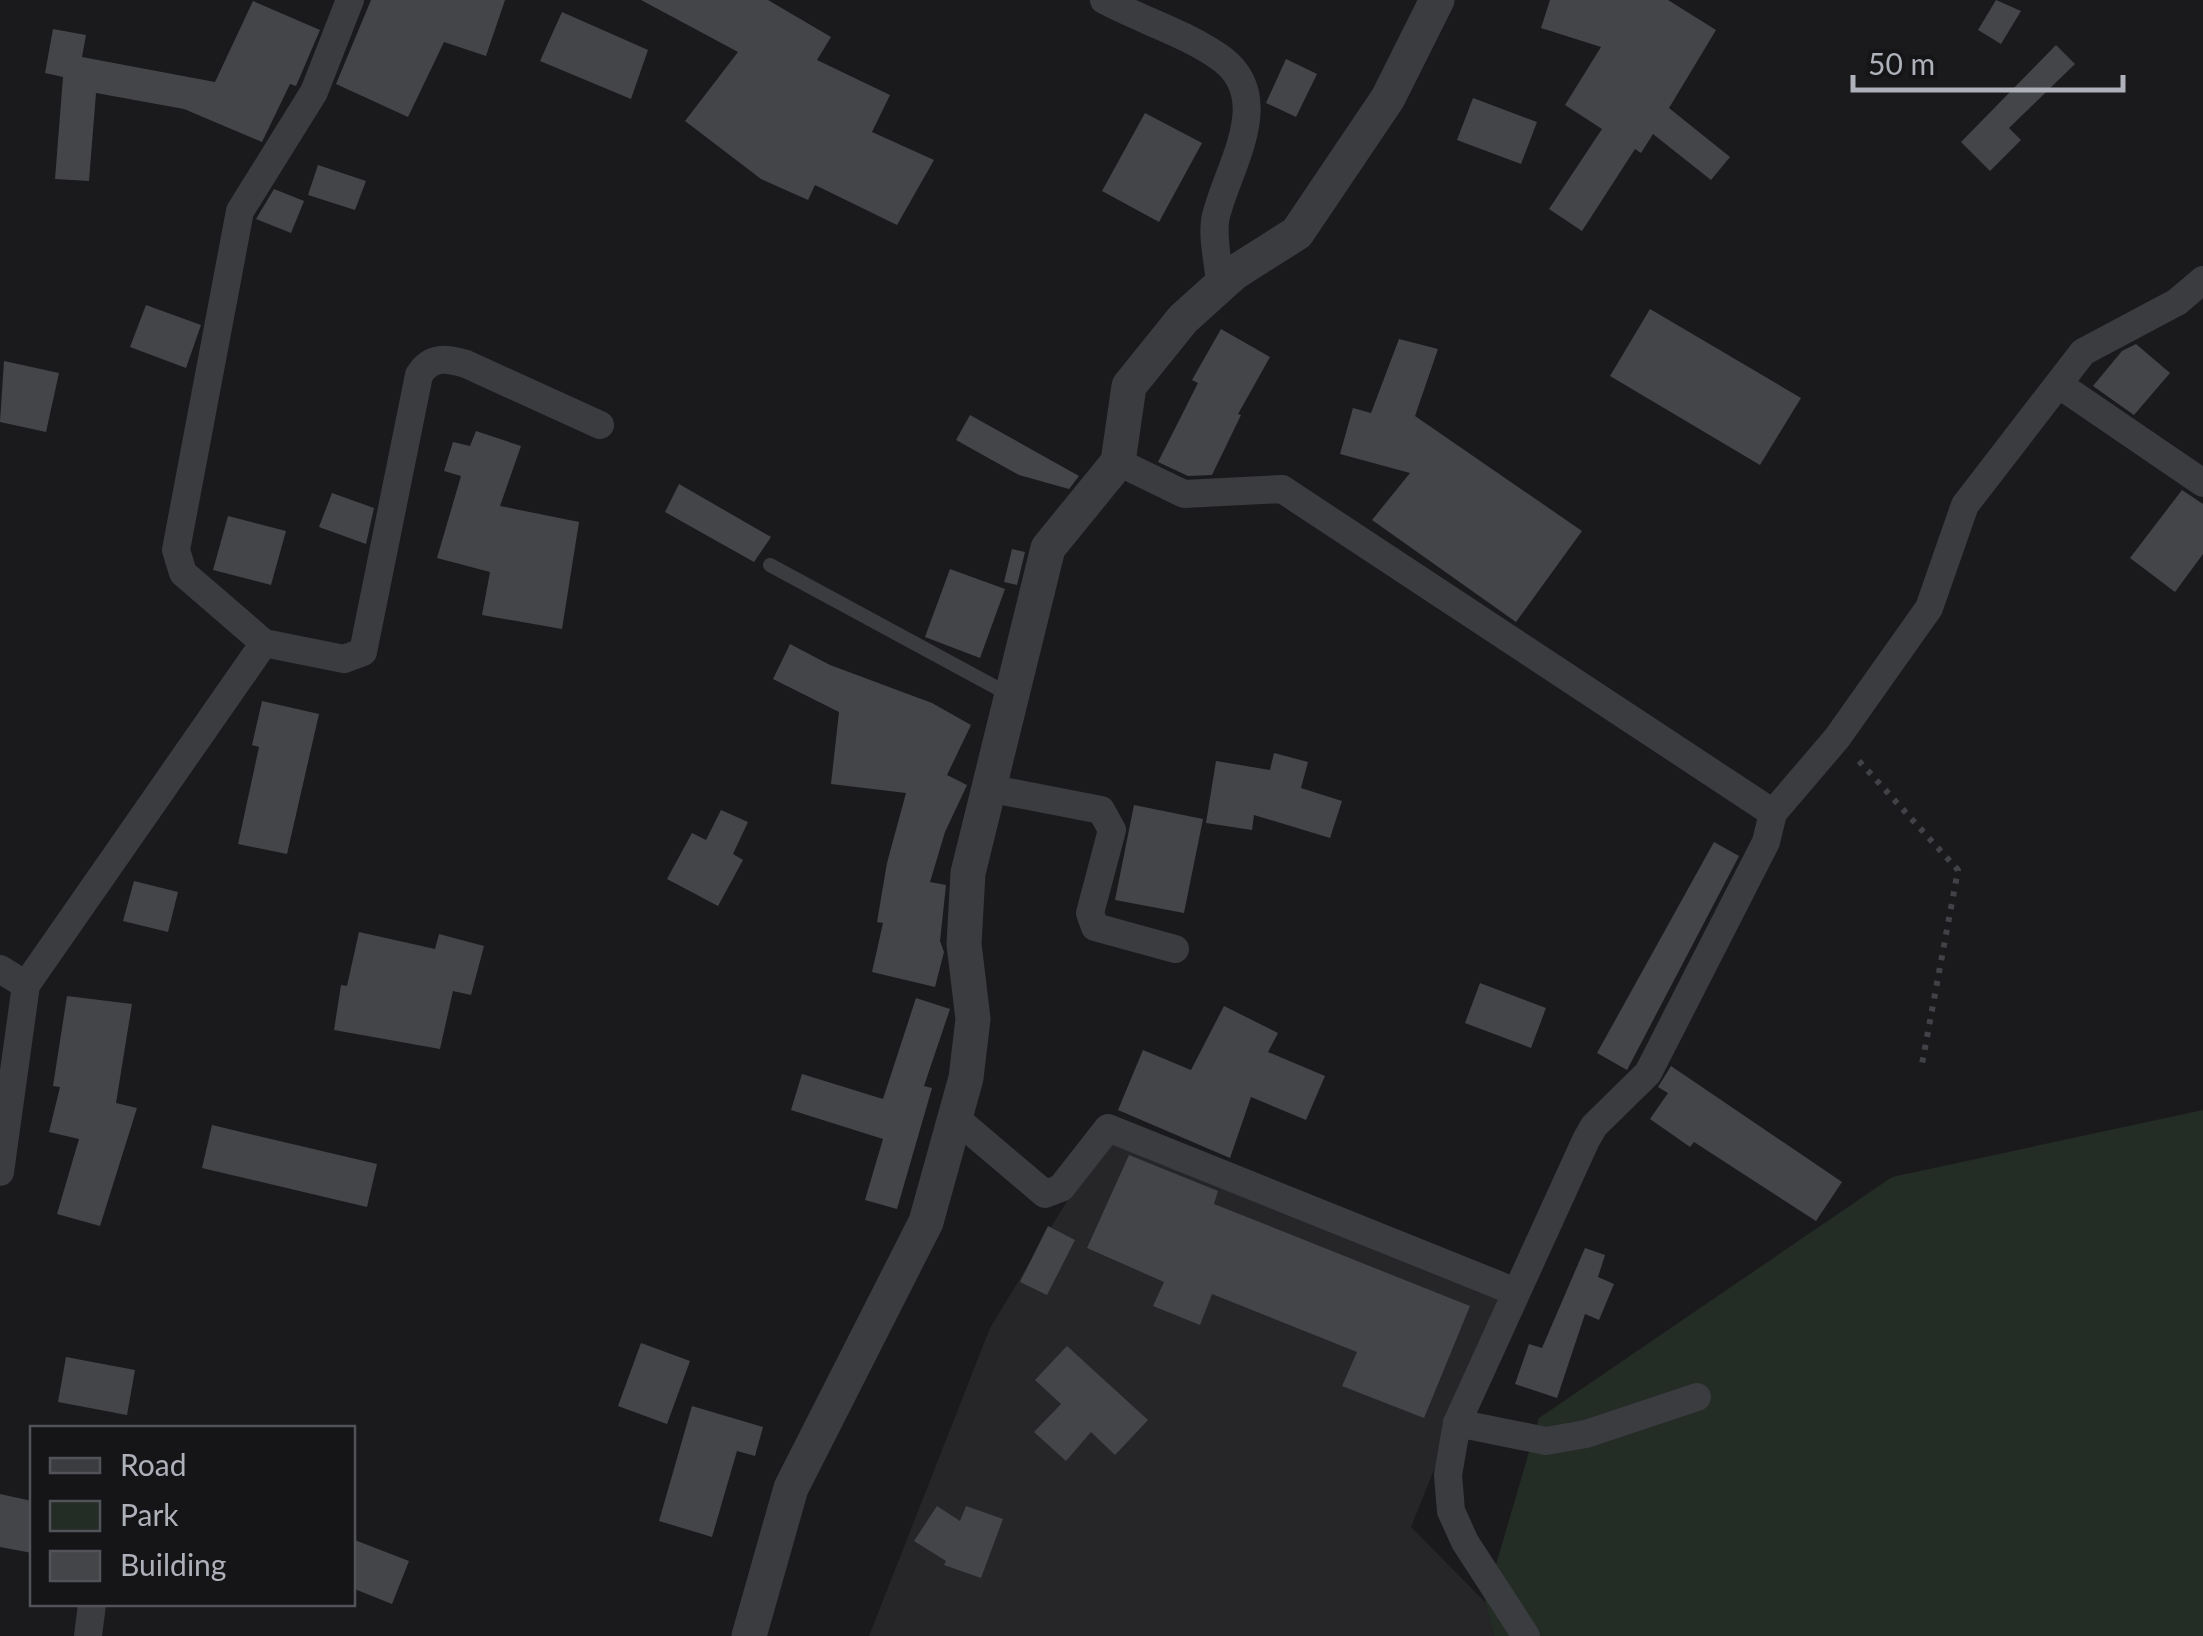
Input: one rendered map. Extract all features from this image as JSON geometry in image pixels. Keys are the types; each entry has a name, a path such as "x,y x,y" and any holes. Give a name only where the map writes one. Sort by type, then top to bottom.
{"street":[{"path":"350,0 314,92 240,212 176,550 183,573 264,642 344,659 364,652 419,376 425,366 448,358 466,364 600,425"},
{"path":"1104,0 1220,58 1237,74 1248,110 1240,153 1214,220 1227,279"},
{"path":"749,1636 791,1488 926,1222 966,1078 972,1019 964,944 968,872 1048,548 1118,462 1129,386 1183,319 1227,279 1297,233 1388,98 1437,0"},
{"path":"1526,1636 1465,1542 1452,1512 1448,1475 1458,1423 1594,1126 1648,1073 1766,842 1774,813 1838,738 1928,608 1965,505 1995,463 2062,386 2084,352 2178,302 2203,280"},
{"path":"2062,386 2203,483"},
{"path":"1118,462 1184,494 1282,489 1774,813"},
{"path":"0,1172 26,985 264,642"},
{"path":"987,788 1101,810 1112,830 1090,913 1095,927 1174,949"},
{"path":"0,969 26,985"},
{"path":"953,1116 1045,1194 1062,1188 1108,1128 1516,1292"},
{"path":"1458,1423 1546,1441 1586,1434 1697,1396"},
{"path":"88,1636 92,1606"}],"lane":[{"path":"770,566 1010,695"}],"path":[{"path":"1838,738 1958,870 1922,1064"}],"shaded area":[{"path":"1107,1135 1505,1293 1411,1527 1485,1602 1494,1636 869,1636 990,1328"}],"green space":[{"path":"2203,1110 2203,1636 1494,1636 1485,1602 1539,1418 1892,1177"}],"building":[{"path":"371,0 505,0 486,56 444,42 408,117 336,84"},
{"path":"641,0 768,0 831,37 817,60 890,95 872,132 934,160 897,225 815,185 808,200 761,179 685,121 738,52"},
{"path":"1550,0 1668,0 1716,30 1669,108 1730,157 1711,180 1653,134 1641,153 1635,149 1582,231 1549,209 1602,129 1565,105 1601,47 1541,28"},
{"path":"1996,0 2021,11 2001,44 1978,30"},
{"path":"253,1 320,30 296,86 290,84 262,142 184,109 96,93 89,181 55,179 63,77 45,73 53,29 86,35 82,57 215,82"},
{"path":"562,12 648,50 631,99 540,61"},
{"path":"2056,45 2075,64 2009,128 2021,140 1990,171 1961,142"},
{"path":"1286,59 1317,74 1296,117 1266,103"},
{"path":"1473,98 1537,122 1521,164 1457,140"},
{"path":"1145,113 1202,143 1159,222 1102,191"},
{"path":"318,165 366,181 355,210 308,195"},
{"path":"274,189 304,201 291,233 256,219"},
{"path":"146,305 201,325 186,368 130,347"},
{"path":"1650,309 1801,398 1760,465 1610,376"},
{"path":"1221,329 1270,357 1238,414 1241,415 1212,475 1188,476 1158,462 1198,383 1192,380"},
{"path":"1399,339 1438,349 1415,416 1582,531 1516,622 1372,520 1410,473 1340,454 1353,408 1371,413"},
{"path":"2136,344 2170,373 2134,415 2093,386 2122,351"},
{"path":"4,361 59,373 46,432 0,422"},
{"path":"970,415 1079,476 1069,489 1019,475 956,440"},
{"path":"476,431 521,446 500,506 579,522 562,629 482,615 490,572 437,558 461,476 444,471 453,442 470,446"},
{"path":"679,484 771,537 754,562 665,512"},
{"path":"2182,490 2203,504 2203,554 2175,592 2130,558"},
{"path":"332,493 374,508 366,544 319,527"},
{"path":"228,516 286,531 271,585 213,570"},
{"path":"1012,549 1025,552 1017,585 1004,582"},
{"path":"950,569 1005,589 980,658 925,637"},
{"path":"790,644 830,665 932,703 971,725 947,775 967,785 945,832 930,882 946,885 940,941 944,952 935,987 872,972 883,923 877,922 887,863 906,793 831,784 839,712 773,679"},
{"path":"262,701 319,714 287,854 238,844 259,747 252,745"},
{"path":"1274,753 1308,762 1301,788 1342,801 1330,838 1254,815 1252,830 1206,823 1216,761 1270,770"},
{"path":"1134,805 1203,819 1184,913 1115,900"},
{"path":"721,810 748,822 733,854 743,860 718,906 667,879 692,833 706,840"},
{"path":"1714,842 1739,856 1627,1070 1597,1053"},
{"path":"134,881 178,892 168,932 123,921"},
{"path":"359,932 435,949 439,934 484,946 471,995 453,991 440,1049 334,1030 341,985 347,986"},
{"path":"1480,983 1546,1008 1531,1048 1465,1023"},
{"path":"67,996 132,1004 116,1103 137,1108 100,1226 57,1214 79,1139 49,1132 60,1087 53,1086"},
{"path":"916,998 950,1009 924,1086 932,1088 897,1209 865,1200 883,1139 791,1110 802,1074 883,1099"},
{"path":"1224,1006 1278,1033 1268,1052 1325,1076 1306,1120 1251,1097 1230,1158 1118,1110 1143,1050 1191,1070"},
{"path":"1671,1066 1842,1182 1816,1221 1694,1142 1690,1147 1650,1119 1668,1093 1658,1087"},
{"path":"212,1125 377,1164 367,1207 202,1168"},
{"path":"1129,1155 1218,1191 1214,1204 1470,1306 1424,1418 1342,1386 1357,1352 1212,1294 1200,1325 1153,1306 1164,1282 1087,1248"},
{"path":"1048,1226 1075,1240 1047,1295 1020,1282"},
{"path":"1585,1248 1605,1255 1598,1277 1614,1284 1599,1320 1585,1314 1557,1398 1515,1384 1529,1344 1542,1348"},
{"path":"641,1343 690,1361 667,1424 618,1406"},
{"path":"1067,1346 1148,1420 1115,1455 1091,1432 1066,1461 1034,1432 1061,1404 1035,1380"},
{"path":"66,1357 135,1370 127,1415 58,1402"},
{"path":"692,1406 763,1427 755,1456 737,1451 712,1537 659,1521"},
{"path":"0,1494 30,1501 30,1553 0,1547"},
{"path":"937,1506 960,1521 966,1506 1003,1519 981,1578 944,1565 946,1561 914,1541"},
{"path":"355,1540 409,1561 392,1604 355,1589"}]}
